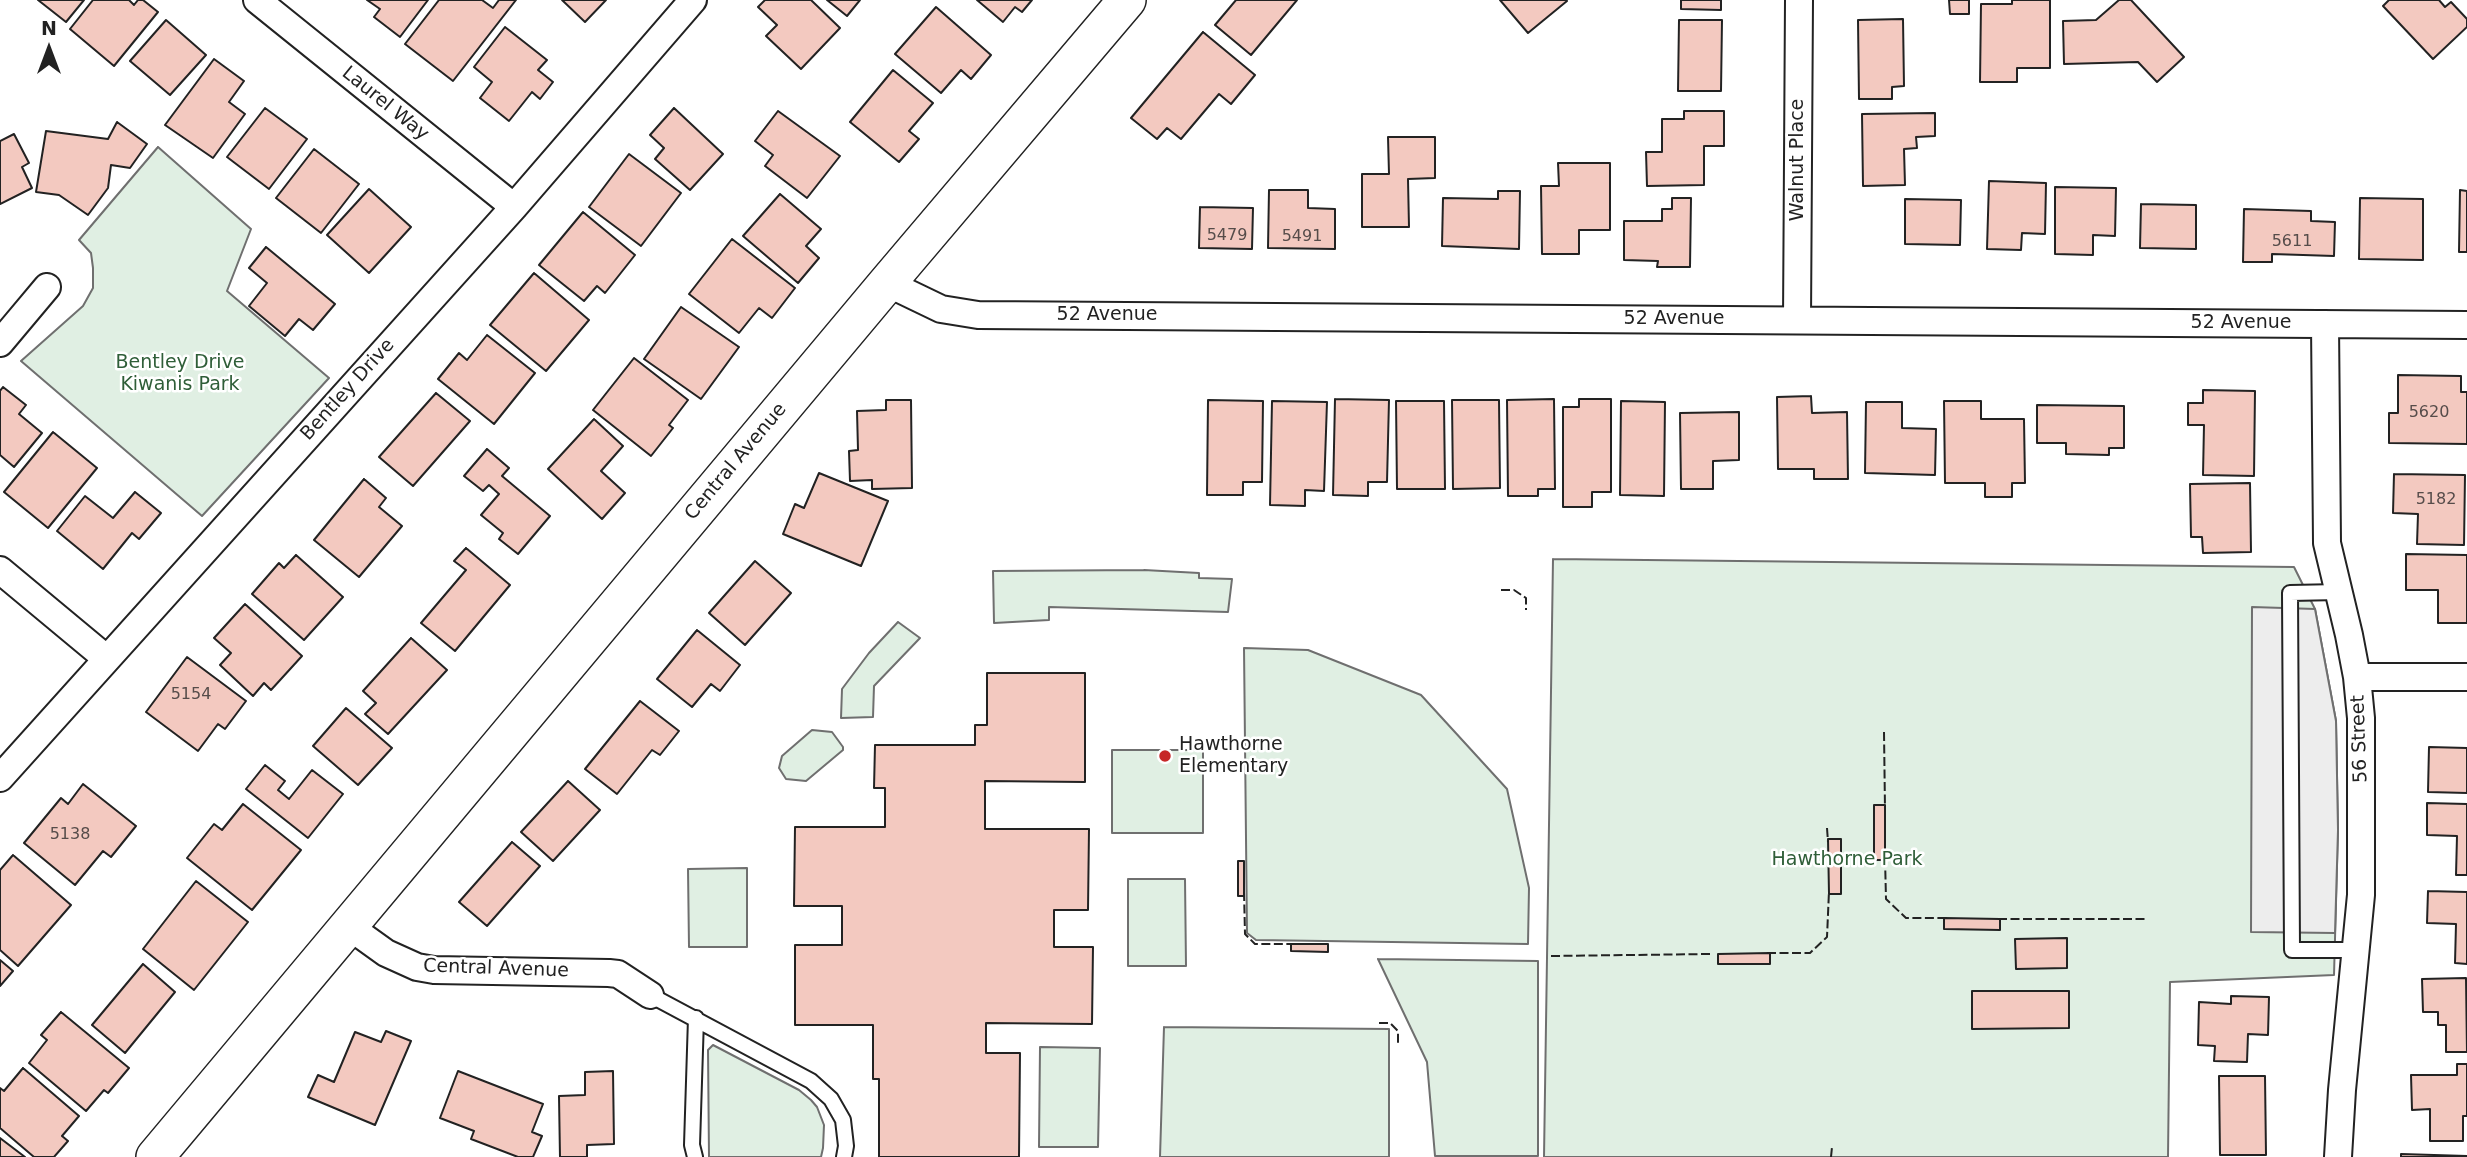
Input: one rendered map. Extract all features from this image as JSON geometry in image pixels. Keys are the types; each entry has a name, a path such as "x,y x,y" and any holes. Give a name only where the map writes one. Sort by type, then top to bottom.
{"street":[{"name":"Laurel Way","path":"257,0 514,207"},
{"name":"Bentley Drive","path":"0,778 514,207 694,0"},
{"name":"Central Avenue","path":"155,1157 347,925 1127,0"},
{"name":"Walnut Place","path":"1797,320 1799,0"},
{"name":"52 Avenue","path":"887,283 941,309 978,314 2467,325"},
{"path":"0,343 47,287"},
{"name":"56 Street","path":"2325,324 2327,543 2357,677 2361,732 2361,895 2338,1157"},
{"path":"0,570 107,659"},
{"path":"2357,677 2467,677"},
{"name":"Central Avenue","path":"347,925 386,953 417,967 434,970 618,974 650,995"}],"lane":[{"path":"2339,592 2290,593 2292,950 2357,950"},
{"path":"650,995 811,1081 831,1099 843,1120 846,1146 844,1157"},
{"path":"695,1157 692,1145 696,1018"}],"green space":[{"name":"Bentley Drive Kiwanis Park","path":"158,147 251,229 227,291 329,378 202,516 21,361 83,306 93,288 93,268 91,253 79,240"},
{"name":"Hawthorne Park","path":"1553,559 2294,567 2315,609 2336,721 2338,830 2334,975 2170,982 2168,1157 1544,1157"},
{"path":"1144,570 1199,573 1199,578 1232,579 1228,612 1049,607 1049,620 994,623 993,571"},
{"path":"898,622 920,638 874,686 873,717 841,718 842,689 869,653"},
{"path":"1244,648 1308,650 1421,695 1507,789 1529,888 1528,944 1256,940 1247,933"},
{"path":"812,730 832,732 843,750 806,781 786,779 779,768 782,756"},
{"path":"1112,750 1203,750 1203,833 1112,833"},
{"path":"747,868 747,947 689,947 688,869"},
{"path":"1128,879 1185,879 1186,966 1128,966"},
{"path":"1378,959 1538,961 1538,1156 1435,1156 1427,1062"},
{"path":"1164,1027 1389,1029 1389,1157 1160,1157"},
{"path":"713,1045 799,1090 811,1100 824,1125 821,1157 709,1157 708,1050"},
{"path":"1040,1047 1100,1048 1098,1147 1039,1147"}],"shaded area":[{"path":"2252,607 2315,609 2336,721 2338,830 2335,933 2251,932"}],"building":[{"path":"38,0 84,0 66,22"},
{"path":"93,0 129,0 134,5 138,0 143,0 158,12 114,66 70,29"},
{"path":"367,0 428,0 400,37 374,17 380,9"},
{"path":"439,0 482,0 493,8 499,0 516,0 453,81 405,44"},
{"path":"562,0 606,0 585,22"},
{"path":"765,0 811,0 840,28 801,69 766,36 777,25 758,7"},
{"path":"827,0 860,0 847,16"},
{"path":"977,0 1032,0 1022,12 1015,7 1003,22"},
{"path":"1236,0 1297,0 1251,55 1215,25"},
{"path":"1500,0 1566,0 1567,1 1528,33"},
{"path":"1681,0 1721,0 1721,10 1681,9"},
{"path":"1949,0 1969,0 1969,14 1950,14"},
{"path":"2012,0 2050,0 2050,68 2017,68 2017,82 1980,82 1981,4 2012,4"},
{"path":"2119,0 2131,0 2184,57 2157,82 2138,62 2064,64 2063,21 2096,20"},
{"path":"2389,0 2439,0 2445,7 2451,2 2467,19 2467,27 2433,59 2383,6"},
{"path":"936,7 991,55 971,79 961,70 941,93 895,54"},
{"path":"1903,19 1904,86 1892,87 1892,99 1859,99 1858,20"},
{"path":"166,20 206,55 170,95 130,61"},
{"path":"1679,20 1722,20 1721,91 1678,91"},
{"path":"505,27 547,60 538,70 553,82 540,99 532,92 509,121 480,98 492,82 474,67"},
{"path":"1203,32 1255,75 1231,104 1219,94 1181,139 1167,128 1157,139 1131,118"},
{"path":"214,59 244,81 229,102 245,114 213,158 165,125"},
{"path":"893,70 933,103 909,131 919,139 899,162 850,122"},
{"path":"265,108 307,139 269,189 227,157"},
{"path":"674,108 723,154 690,190 655,159 664,148 650,135"},
{"path":"778,111 840,156 807,198 765,166 773,155 755,141"},
{"path":"1684,111 1724,111 1724,146 1704,146 1704,185 1647,186 1646,152 1662,152 1662,119 1684,119"},
{"path":"1935,113 1935,136 1916,137 1917,148 1904,149 1905,185 1863,186 1862,114"},
{"path":"117,122 147,144 130,168 111,165 108,188 88,215 59,195 36,192 46,131 108,139"},
{"path":"14,134 29,163 22,167 32,188 0,204 0,141"},
{"path":"1388,137 1435,137 1435,178 1408,179 1409,227 1362,227 1362,174 1389,174"},
{"path":"314,149 359,184 321,233 276,198"},
{"path":"629,154 681,193 641,246 589,207"},
{"path":"1558,163 1610,163 1610,230 1579,230 1579,254 1542,254 1541,186 1559,186"},
{"path":"1989,181 2046,183 2045,234 2022,233 2021,250 1987,249"},
{"path":"2055,187 2116,188 2115,236 2093,235 2093,255 2055,254"},
{"path":"369,189 411,227 369,273 327,235"},
{"path":"1269,190 1308,190 1308,208 1335,209 1335,249 1268,248"},
{"path":"2460,190 2467,191 2467,252 2459,252"},
{"path":"1498,191 1520,191 1519,249 1442,246 1443,198 1498,199"},
{"path":"780,194 821,229 806,246 819,258 798,283 743,236"},
{"path":"1672,198 1691,198 1690,267 1657,267 1658,261 1624,260 1624,221 1662,221 1662,209 1672,209"},
{"path":"2360,198 2423,199 2423,260 2359,259"},
{"path":"1905,199 1961,200 1960,245 1905,244"},
{"path":"2141,204 2196,205 2196,249 2140,248"},
{"path":"1200,207 1253,208 1252,249 1199,248"},
{"path":"2244,209 2311,211 2311,221 2335,222 2334,256 2272,254 2272,262 2243,262"},
{"path":"583,212 635,255 605,293 597,286 584,301 539,265"},
{"path":"732,239 795,288 772,318 759,308 739,333 689,294"},
{"path":"266,247 335,304 313,330 299,319 285,336 249,306 267,283 249,268"},
{"path":"534,273 589,320 546,371 490,325"},
{"path":"681,307 739,347 701,399 644,359"},
{"path":"487,335 535,373 494,424 438,379 459,353 467,360"},
{"path":"634,358 688,400 669,425 673,428 651,456 593,410"},
{"path":"2398,375 2461,376 2461,392 2467,392 2467,444 2389,443 2389,413 2398,413"},
{"path":"3,387 26,405 19,414 42,433 14,467 0,455 0,391"},
{"path":"2203,390 2255,391 2254,476 2203,475 2204,425 2188,425 2188,403 2203,403"},
{"path":"436,393 470,421 413,486 379,457"},
{"path":"1811,396 1812,413 1847,412 1848,479 1814,479 1814,469 1778,469 1777,397"},
{"path":"1335,399 1389,400 1387,482 1368,482 1368,496 1333,495"},
{"path":"1554,399 1555,489 1538,489 1538,496 1508,496 1507,400"},
{"path":"1579,399 1611,399 1611,492 1592,492 1592,507 1563,507 1563,407 1579,407"},
{"path":"886,400 911,400 912,488 872,489 872,480 850,481 849,451 858,450 857,411 886,410"},
{"path":"1208,400 1263,401 1262,482 1243,482 1243,495 1207,495"},
{"path":"1452,400 1499,400 1500,488 1453,489"},
{"path":"1272,401 1327,402 1324,491 1305,490 1305,506 1270,505"},
{"path":"1396,401 1444,401 1445,489 1397,489"},
{"path":"1621,401 1665,402 1664,496 1620,495"},
{"path":"1944,401 1981,401 1981,419 2024,419 2025,483 2012,483 2012,497 1985,497 1985,483 1945,483"},
{"path":"1866,402 1902,402 1902,428 1936,429 1935,475 1865,473"},
{"path":"2037,405 2124,406 2124,448 2109,448 2109,455 2066,454 2066,443 2037,443"},
{"path":"1739,412 1739,460 1713,461 1713,489 1681,489 1680,413"},
{"path":"594,419 623,446 601,471 625,493 602,519 548,469"},
{"path":"53,432 97,468 48,528 4,492"},
{"path":"487,449 509,468 502,476 550,516 518,554 499,539 503,533 481,515 499,494 489,485 483,491 464,476"},
{"path":"819,473 888,501 861,566 783,534 795,504 804,508"},
{"path":"2394,474 2465,475 2464,545 2417,544 2418,514 2393,513"},
{"path":"364,479 386,498 379,507 402,526 359,577 314,540"},
{"path":"2250,483 2251,552 2203,553 2202,537 2191,537 2190,484"},
{"path":"135,492 161,513 139,539 132,533 103,569 57,531 85,496 113,518"},
{"path":"466,548 510,585 455,651 421,623 466,570 454,561"},
{"path":"2406,554 2467,555 2467,623 2438,623 2438,590 2406,590"},
{"path":"296,555 343,597 304,640 252,594 279,563 284,568"},
{"path":"755,561 791,593 745,645 709,613"},
{"path":"245,604 302,656 271,690 264,683 253,696 220,665 231,653 214,638"},
{"path":"697,630 740,665 720,691 711,684 692,707 657,679"},
{"path":"411,638 447,670 388,734 365,714 376,703 363,691"},
{"path":"187,657 246,701 225,729 218,724 198,751 146,712"},
{"path":"987,673 1085,673 1085,782 985,781 985,829 1089,829 1088,910 1054,910 1054,947 1093,947 1092,1024 986,1023 986,1053 1020,1053 1019,1157 879,1157 879,1079 873,1079 873,1025 795,1025 795,945 842,945 842,906 794,906 795,827 885,827 885,788 874,788 875,745 975,745 975,725 987,725"},
{"path":"640,701 679,731 660,755 652,750 617,794 585,769"},
{"path":"346,708 392,748 358,785 313,746"},
{"path":"2429,747 2467,748 2467,793 2428,792"},
{"path":"265,765 285,781 278,790 289,799 312,770 343,794 308,838 246,789"},
{"path":"568,781 600,810 553,861 521,832"},
{"path":"83,784 136,826 111,857 103,851 75,885 24,843 61,798 68,804"},
{"path":"2427,803 2467,804 2467,875 2456,875 2457,836 2427,835"},
{"path":"243,804 301,850 252,910 187,858 214,824 222,830"},
{"path":"1874,805 1885,805 1885,860 1874,860"},
{"path":"1828,839 1841,839 1841,894 1829,894"},
{"path":"512,842 540,866 487,926 459,902"},
{"path":"13,855 71,905 18,966 0,950 0,870"},
{"path":"1238,861 1244,861 1244,896 1238,896"},
{"path":"196,881 248,922 194,990 143,949"},
{"path":"2428,891 2467,892 2467,964 2455,963 2456,924 2427,923"},
{"path":"1944,918 2000,919 2000,930 1944,929"},
{"path":"2067,938 2067,968 2016,969 2015,939"},
{"path":"1291,944 1328,944 1328,952 1291,951"},
{"path":"1770,953 1770,964 1718,964 1718,954"},
{"path":"0,960 13,971 0,986"},
{"path":"143,964 175,992 125,1053 92,1025"},
{"path":"2466,978 2467,1052 2446,1052 2446,1025 2438,1025 2438,1012 2423,1012 2422,979"},
{"path":"1972,991 2069,991 2069,1028 1972,1029"},
{"path":"2231,996 2269,997 2268,1035 2248,1034 2247,1062 2214,1061 2215,1046 2198,1045 2199,1002 2231,1004"},
{"path":"61,1012 129,1068 108,1093 104,1090 86,1111 29,1063 47,1040 41,1035"},
{"path":"386,1031 411,1041 375,1125 308,1097 318,1075 334,1082 355,1032 381,1042"},
{"path":"2457,1064 2467,1064 2467,1116 2463,1116 2463,1141 2430,1141 2430,1109 2412,1110 2411,1075 2457,1075"},
{"path":"23,1068 79,1116 62,1136 68,1141 54,1157 34,1157 0,1128 0,1088 4,1091"},
{"path":"458,1071 543,1104 532,1132 542,1136 533,1157 518,1157 471,1139 474,1131 440,1118"},
{"path":"613,1071 614,1144 587,1145 587,1157 560,1157 559,1096 585,1095 585,1072"},
{"path":"2219,1076 2265,1076 2266,1155 2220,1155"},
{"path":"0,1138 25,1157 0,1157"},
{"path":"2401,1154 2467,1156 2467,1157 2401,1157"}],"fence":[{"path":"1501,590 1514,590 1526,598 1526,610"},
{"path":"1884,732 1885,809"},
{"path":"1827,828 1828,842"},
{"path":"1885,858 1886,899 1906,918 1949,918"},
{"path":"1767,953 1810,953 1827,937 1829,891"},
{"path":"1244,892 1245,934 1255,944 1294,944"},
{"path":"1998,919 2145,919"},
{"path":"1551,956 1710,954"},
{"path":"1379,1023 1390,1023 1398,1031 1398,1044"},
{"path":"1831,1157 1832,1147"}],"place":[{"name":"Hawthorne Elementary","path":"1165,756"}]}
